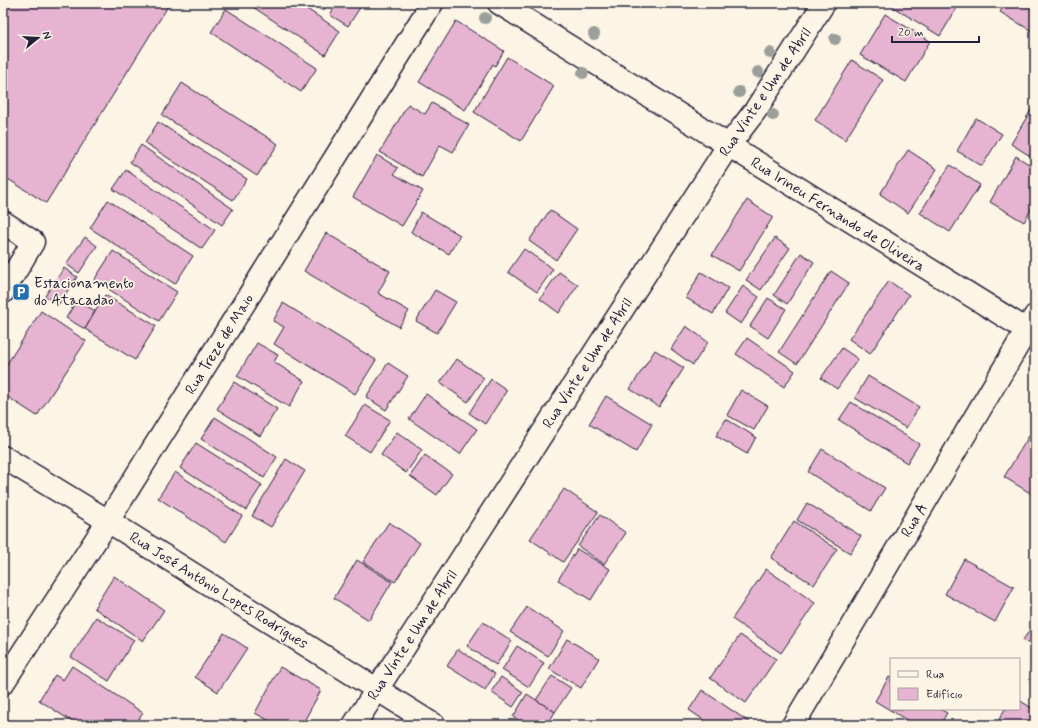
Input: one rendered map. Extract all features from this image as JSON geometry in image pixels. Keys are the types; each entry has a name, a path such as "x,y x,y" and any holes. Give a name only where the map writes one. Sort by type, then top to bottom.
{"street":[{"name":"Rua Treze de Maio","path":"3,684 108,521 432,3"},
{"name":"Rua Irineu Fernando de Oliveira","path":"500,3 728,146 1032,327"},
{"name":"Rua Vinte e Um de Abril","path":"354,725 728,146 755,111 824,3"},
{"path":"3,222 33,242 3,292"},
{"name":"Rua A","path":"793,725 1032,327"},
{"name":"Rua José Antônio Lopes Rodrigues","path":"3,457 434,725"}],"building":[{"path":"3,3 170,3 46,203 3,176"},
{"path":"247,3 298,3 340,31 325,55"},
{"path":"310,3 328,3 323,11"},
{"path":"337,3 363,3 348,26 330,15"},
{"path":"895,3 960,3 940,36 893,7"},
{"path":"1005,3 1035,3 1035,33 1000,12"},
{"path":"226,9 317,68 301,92 211,32"},
{"path":"885,14 930,41 906,82 860,55"},
{"path":"456,21 504,51 495,66 493,64 465,110 419,82"},
{"path":"507,57 554,86 521,141 474,112"},
{"path":"852,60 883,80 845,140 815,120"},
{"path":"182,83 278,144 257,176 162,115"},
{"path":"432,103 469,125 453,152 440,145 422,177 380,152 408,104 425,114"},
{"path":"1035,103 1035,159 1011,144"},
{"path":"976,118 1002,134 982,166 957,151"},
{"path":"158,122 247,179 233,200 145,143"},
{"path":"141,145 233,209 222,225 130,162"},
{"path":"908,150 937,169 908,213 880,194"},
{"path":"377,155 398,168 394,174 423,191 402,226 353,197"},
{"path":"1016,156 1035,168 1035,202 1024,222 990,202"},
{"path":"950,165 980,185 950,232 920,213"},
{"path":"126,170 215,230 202,249 113,189"},
{"path":"108,200 193,256 175,284 90,228"},
{"path":"747,200 773,217 739,271 712,255"},
{"path":"550,210 577,229 556,260 529,241"},
{"path":"421,212 460,235 449,254 411,232"},
{"path":"326,233 390,271 378,293 409,311 399,327 304,271"},
{"path":"85,237 97,246 79,273 66,264"},
{"path":"775,238 790,248 761,290 746,280"},
{"path":"524,249 553,269 537,292 508,272"},
{"path":"113,251 177,292 159,321 94,280"},
{"path":"801,253 814,262 787,304 774,295"},
{"path":"64,268 77,277 58,305 45,296"},
{"path":"831,271 849,283 797,364 779,352"},
{"path":"559,272 578,285 559,313 540,299"},
{"path":"701,272 728,288 713,314 686,298"},
{"path":"889,281 909,295 870,354 849,339"},
{"path":"743,286 759,297 741,324 725,313"},
{"path":"435,290 456,302 437,333 416,321"},
{"path":"105,295 156,326 135,360 85,329"},
{"path":"768,298 786,309 768,338 750,326"},
{"path":"77,300 95,311 85,329 66,318"},
{"path":"283,303 376,360 355,394 274,344 284,327 273,321"},
{"path":"41,311 86,341 37,416 3,394 3,370"},
{"path":"686,326 708,342 693,365 671,349"},
{"path":"747,338 795,371 784,387 736,354"},
{"path":"257,343 278,355 274,362 304,381 289,407 237,376"},
{"path":"842,348 858,359 837,389 821,378"},
{"path":"655,350 684,368 659,407 630,389"},
{"path":"457,359 484,378 468,402 440,383"},
{"path":"388,363 408,376 386,410 366,397"},
{"path":"868,376 919,407 906,428 855,398"},
{"path":"491,379 507,390 485,424 469,413"},
{"path":"234,382 277,409 260,436 217,409"},
{"path":"741,390 768,406 754,430 727,415"},
{"path":"426,394 477,429 460,454 409,419"},
{"path":"606,396 652,424 636,452 589,424"},
{"path":"851,402 919,444 907,463 839,420"},
{"path":"365,405 390,420 370,452 345,436"},
{"path":"215,417 277,457 264,478 201,439"},
{"path":"726,419 756,437 747,454 716,436"},
{"path":"397,432 422,450 406,473 381,455"},
{"path":"1029,436 1035,440 1035,496 1004,477"},
{"path":"196,443 262,485 246,510 180,468"},
{"path":"822,449 885,488 871,511 808,472"},
{"path":"425,455 452,474 437,495 410,476"},
{"path":"286,459 305,471 271,527 252,516"},
{"path":"175,472 242,516 226,542 158,498"},
{"path":"564,489 598,512 563,562 530,539"},
{"path":"807,503 861,536 850,553 797,520"},
{"path":"600,515 626,533 604,564 578,546"},
{"path":"794,521 837,549 814,585 771,558"},
{"path":"389,522 420,543 395,582 363,562"},
{"path":"577,549 610,569 591,600 558,580"},
{"path":"964,559 1014,587 995,622 945,594"},
{"path":"357,560 392,582 369,620 334,598"},
{"path":"766,569 815,603 781,653 732,619"},
{"path":"114,576 164,610 143,641 94,608"},
{"path":"527,607 564,631 548,656 510,632"},
{"path":"96,617 134,640 109,681 71,657"},
{"path":"483,622 512,641 496,665 467,646"},
{"path":"1035,622 1035,648 1023,640"},
{"path":"224,633 247,648 218,692 195,677"},
{"path":"740,635 776,659 746,703 710,678"},
{"path":"567,639 599,658 581,688 549,669"},
{"path":"517,646 544,663 529,687 502,670"},
{"path":"458,649 495,674 485,690 447,666"},
{"path":"72,666 143,713 137,722 141,725 77,725 39,700 55,675 63,680"},
{"path":"280,667 321,690 302,725 277,725 255,713"},
{"path":"552,676 571,688 555,712 536,700"},
{"path":"501,677 523,692 513,707 491,692"},
{"path":"889,677 890,678 890,710 875,701"},
{"path":"702,690 749,722 746,725 711,725 689,710"},
{"path":"527,694 555,712 547,725 527,725 513,717"},
{"path":"1020,701 1035,710 1035,714 1028,725 996,725 1004,710 1020,710"},
{"path":"890,710 942,710 947,713 940,725 915,725"}],"place":[{"name":"Estacionamento do Atacadao","path":"21,292"}]}
